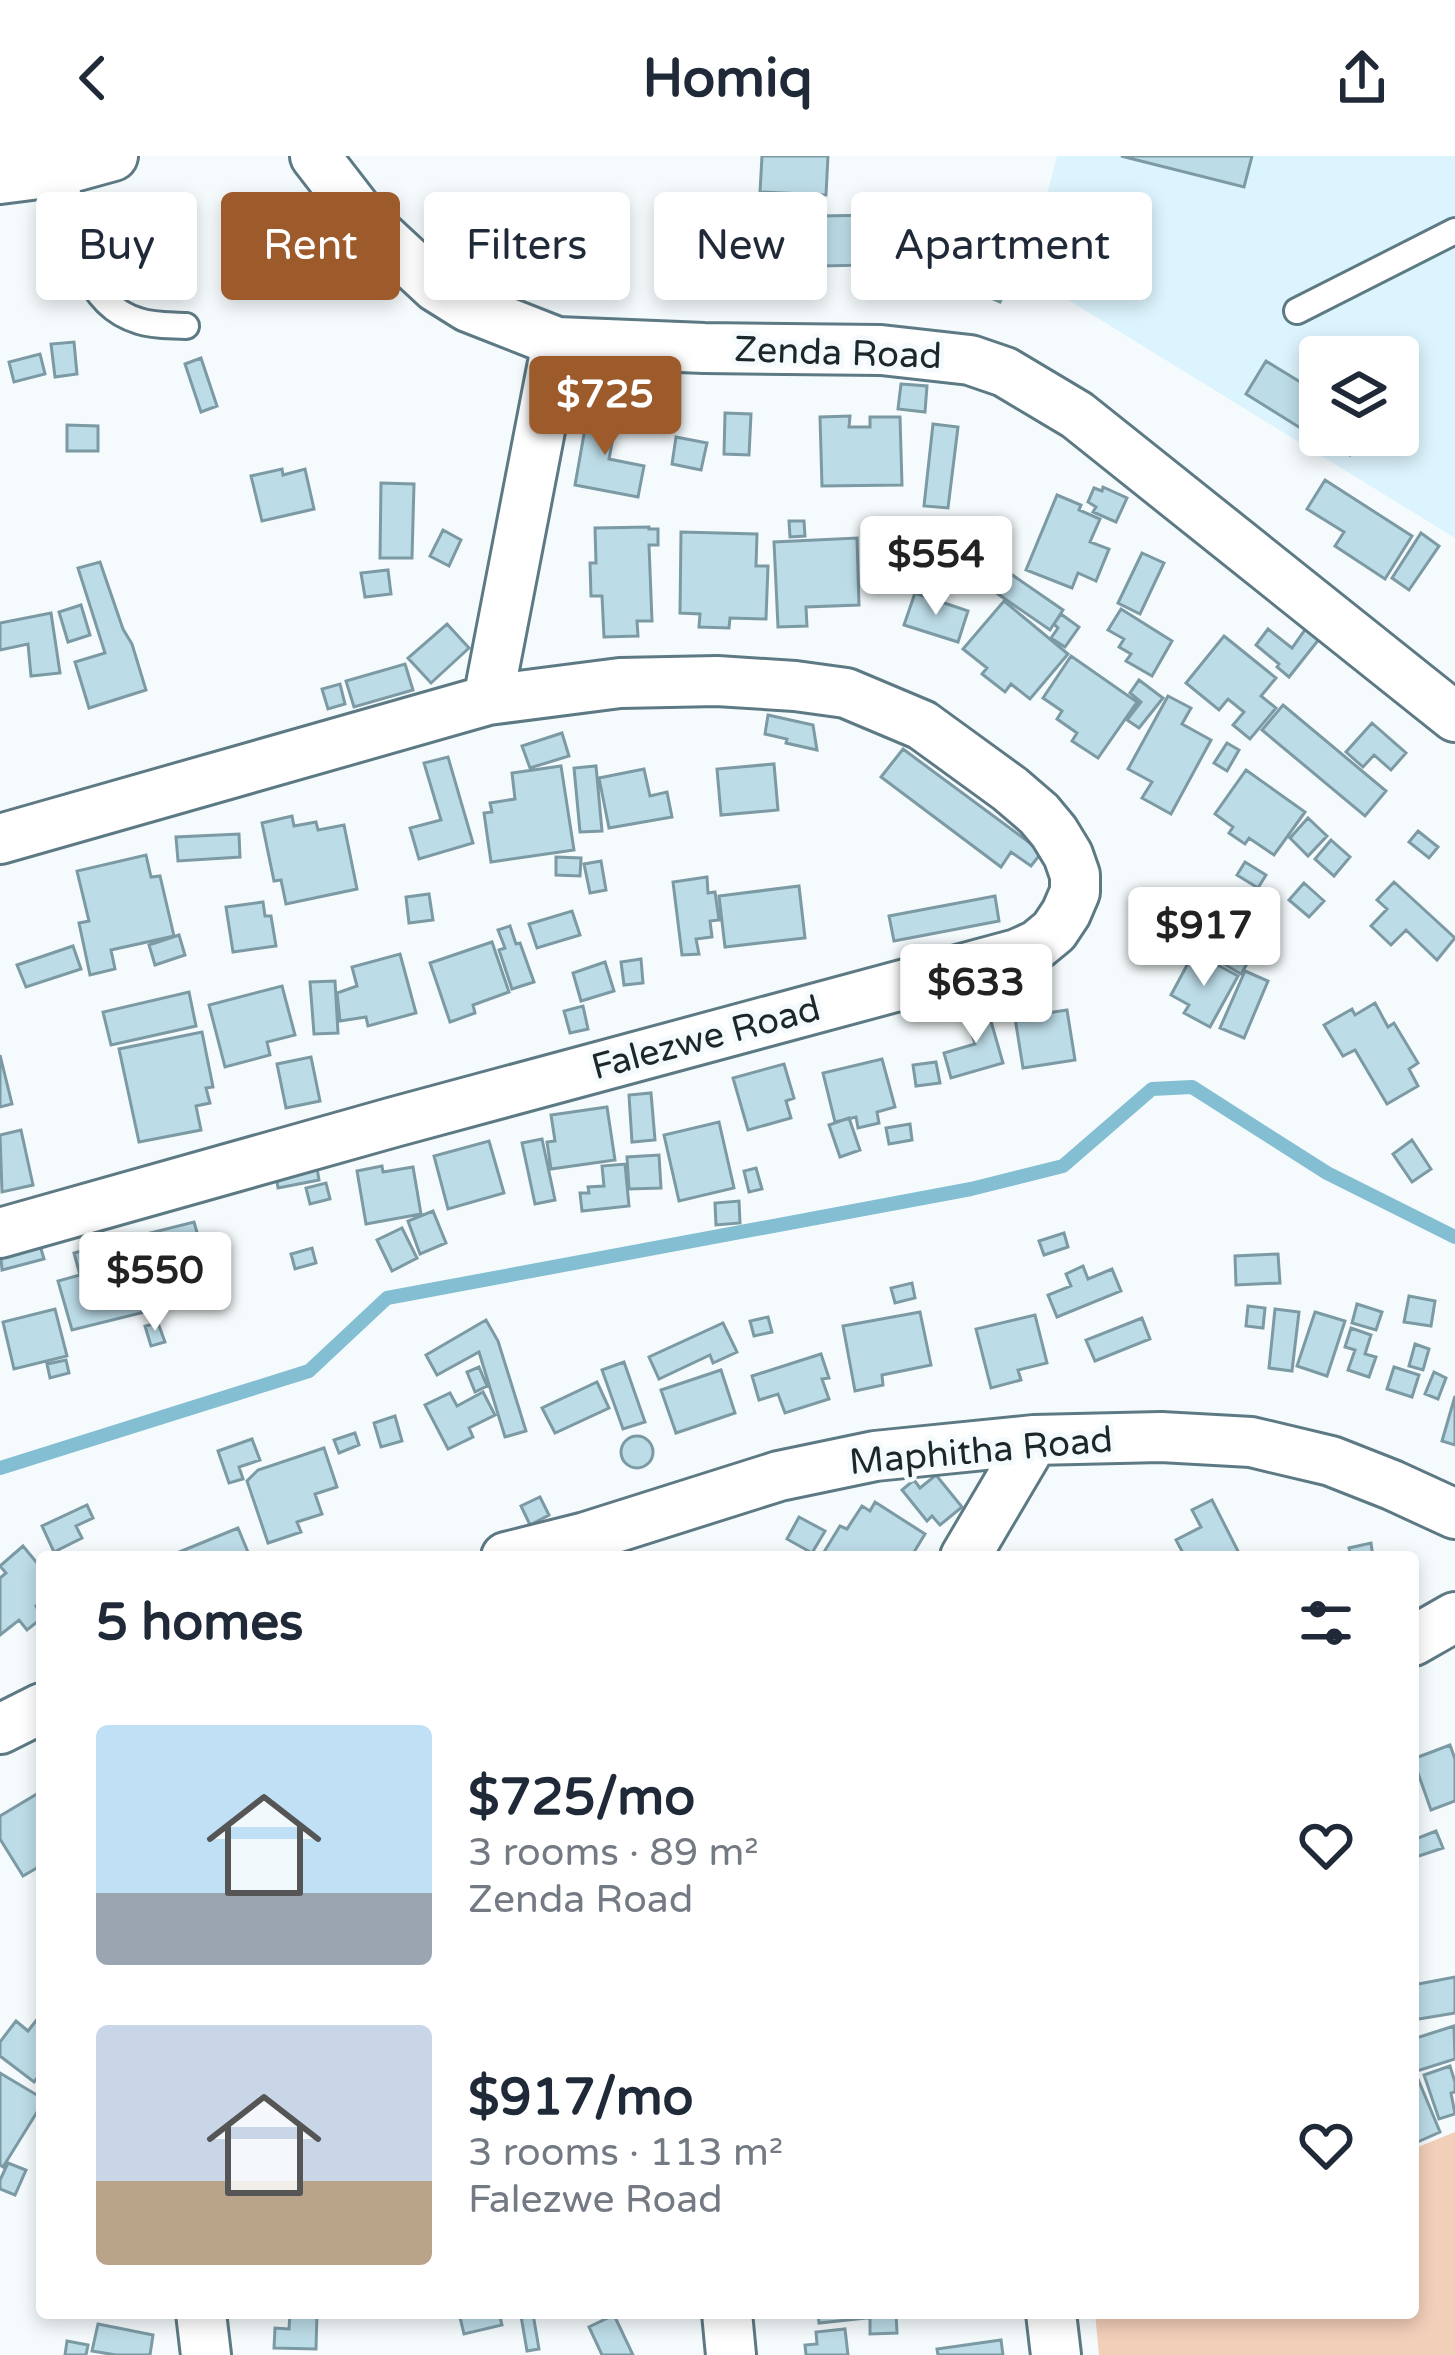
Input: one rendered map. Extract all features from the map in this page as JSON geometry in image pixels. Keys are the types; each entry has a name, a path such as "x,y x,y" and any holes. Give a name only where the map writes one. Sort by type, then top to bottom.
{"street":[{"path":"0,179 65,170 113,156"},
{"name":"Zenda Road","path":"315,156 366,222 436,287 468,307 557,342 881,350 970,360 1005,372 1077,415 1455,717"},
{"path":"488,700 557,342"},
{"name":"Falezwe Road","path":"0,839 488,700 639,682 736,682 846,693 922,725 1024,802 1054,832 1075,875 1075,892 1054,931 1017,953 0,1233"},
{"name":"Maphitha Road","path":"580,1547 779,1476 875,1456 1034,1440 1161,1437 1251,1442 1331,1461 1455,1514"},
{"path":"969,1551 1034,1440"},
{"path":"1419,1638 1455,1617"},
{"path":"0,1729 36,1711"},
{"path":"202,2319 206,2355"},
{"path":"728,2319 731,2355"},
{"path":"1052,2319 1056,2355"}],"lane":[{"path":"65,170 83,265 106,302 141,322 186,326"},
{"path":"1297,311 1455,231"}],"shaded area":[{"path":"1057,156 1455,156 1455,538 1322,456 1419,456 1419,336 1299,336 1299,442 1068,300 1152,300 1152,192 1048,192"},
{"path":"1455,2132 1455,2355 1099,2355 1096,2319 1419,2319 1419,2147"}],"building":[{"path":"762,156 828,156 826,192 760,192"},
{"path":"1121,156 1252,156 1244,187"},
{"path":"851,215 851,265 827,266 827,216"},
{"path":"74,342 77,374 55,377 51,344"},
{"path":"40,354 45,374 14,382 9,362"},
{"path":"201,358 217,406 201,412 185,364"},
{"path":"1266,361 1299,381 1299,427 1246,394"},
{"path":"901,384 927,386 925,412 898,409"},
{"path":"589,406 618,411 609,459 644,466 638,497 575,485"},
{"path":"725,413 751,414 749,455 724,454"},
{"path":"850,416 849,427 870,427 870,417 900,417 902,485 822,486 820,417"},
{"path":"933,424 958,427 948,508 924,506"},
{"path":"67,425 98,426 98,451 67,451"},
{"path":"676,437 707,443 701,470 672,464"},
{"path":"282,469 283,475 305,469 314,509 262,521 251,476"},
{"path":"1325,480 1412,536 1385,579 1335,546 1344,532 1307,509"},
{"path":"381,483 414,484 412,558 380,558"},
{"path":"1103,487 1127,498 1116,522 1093,512 1096,507 1088,502 1094,488 1102,491"},
{"path":"1057,495 1100,519 1090,542 1109,549 1096,581 1078,573 1072,588 1026,570"},
{"path":"789,521 804,521 805,536 790,537"},
{"path":"595,528 658,529 658,545 649,545 652,621 637,621 638,636 604,637 602,596 591,596"},
{"path":"443,530 461,540 449,566 430,556"},
{"path":"681,532 757,534 756,566 768,566 766,619 730,618 729,628 699,627 700,614 680,613"},
{"path":"1421,533 1439,546 1409,590 1392,578"},
{"path":"857,538 859,605 806,607 807,626 778,627 774,542"},
{"path":"1142,553 1164,563 1140,614 1118,603"},
{"path":"100,562 146,690 89,708 75,662 105,653 78,568"},
{"path":"388,570 391,594 365,597 361,573"},
{"path":"1011,574 1063,610 1050,630 998,594"},
{"path":"915,593 968,611 958,642 904,625"},
{"path":"1004,601 1068,654 1030,699 1011,684 1005,692 982,674 987,668 963,649"},
{"path":"81,605 90,635 68,642 59,612"},
{"path":"1121,609 1172,641 1152,676 1126,661 1131,654 1119,647 1124,639 1108,630"},
{"path":"51,613 60,673 31,676 28,644 0,650 0,623"},
{"path":"1061,614 1079,627 1065,647 1051,638"},
{"path":"447,624 469,648 431,683 408,658"},
{"path":"1307,627 1320,638 1289,677 1256,645 1268,629 1292,648"},
{"path":"1224,636 1276,678 1261,696 1276,708 1250,739 1233,725 1244,712 1228,699 1219,710 1186,683"},
{"path":"1071,656 1137,702 1098,758 1072,741 1077,733 1057,719 1062,711 1043,698"},
{"path":"405,664 413,690 354,707 346,681"},
{"path":"1139,680 1163,698 1139,728 1127,720 1141,702 1130,693"},
{"path":"340,684 345,704 328,709 322,689"},
{"path":"1168,696 1191,708 1182,724 1211,740 1171,814 1142,798 1152,782 1128,769"},
{"path":"1283,705 1386,791 1365,816 1262,730"},
{"path":"768,715 813,725 817,750 765,734"},
{"path":"1372,723 1406,753 1391,770 1374,755 1363,767 1346,752"},
{"path":"562,733 569,756 530,768 522,746"},
{"path":"1227,743 1239,750 1227,771 1214,763"},
{"path":"903,749 1042,852 1031,866 1011,852 1001,867 881,777"},
{"path":"448,757 473,843 419,859 410,828 441,820 424,763"},
{"path":"774,764 778,810 721,815 717,769"},
{"path":"561,766 574,850 491,862 484,813 492,812 490,803 515,799 512,773"},
{"path":"596,766 602,831 580,832 574,768"},
{"path":"644,769 650,796 667,792 672,817 609,828 599,778"},
{"path":"1246,770 1305,812 1274,855 1249,838 1245,844 1229,833 1233,827 1215,814"},
{"path":"292,816 294,826 316,822 318,830 344,825 357,889 286,904 281,880 274,881 262,823"},
{"path":"1308,818 1327,836 1308,856 1290,838"},
{"path":"1418,831 1438,847 1429,858 1409,842"},
{"path":"239,834 240,857 178,861 176,837"},
{"path":"1331,840 1350,857 1334,876 1315,859"},
{"path":"146,855 151,877 160,876 174,936 111,950 115,969 90,975 79,923 89,921 77,871"},
{"path":"556,857 581,858 580,876 556,875"},
{"path":"601,861 606,890 590,893 584,864"},
{"path":"1245,862 1266,875 1258,888 1237,875"},
{"path":"707,877 708,893 715,892 719,920 710,921 712,937 696,939 699,954 682,955 673,882"},
{"path":"1394,882 1455,938 1437,960 1406,930 1391,945 1371,926 1387,909 1377,900"},
{"path":"1304,883 1324,901 1309,917 1289,900"},
{"path":"799,886 805,938 725,947 719,896"},
{"path":"429,894 433,920 409,923 406,897"},
{"path":"995,896 999,921 894,941 889,916"},
{"path":"263,902 265,916 271,916 276,946 233,952 226,907"},
{"path":"572,911 580,935 537,948 529,924"},
{"path":"510,926 534,982 512,989 499,950 505,948 498,930"},
{"path":"179,935 185,955 155,965 149,945"},
{"path":"492,942 509,992 473,1005 475,1013 450,1022 430,963"},
{"path":"73,946 81,969 26,987 17,965"},
{"path":"1194,952 1238,976 1210,1027 1184,1013 1189,1005 1171,995"},
{"path":"1230,952 1248,962 1241,974 1224,964"},
{"path":"400,954 416,1013 368,1026 366,1017 340,1021 337,993 357,986 352,967"},
{"path":"641,959 643,983 624,985 621,962"},
{"path":"605,962 614,991 581,1001 573,973"},
{"path":"1245,971 1268,981 1244,1038 1220,1028"},
{"path":"335,981 338,1033 314,1034 310,982"},
{"path":"282,986 295,1035 267,1042 270,1055 225,1067 209,1005"},
{"path":"189,992 196,1026 111,1045 103,1012"},
{"path":"1375,1003 1388,1027 1394,1023 1418,1063 1409,1069 1418,1086 1387,1104 1355,1050 1343,1056 1324,1025 1352,1009 1355,1015"},
{"path":"986,1004 1003,1063 951,1078 944,1053 975,1044 965,1011"},
{"path":"583,1006 588,1029 570,1033 564,1011"},
{"path":"1067,1010 1075,1060 1023,1068 1015,1018"},
{"path":"202,1032 213,1087 206,1088 210,1103 196,1106 201,1130 139,1142 119,1049"},
{"path":"0,1055 12,1104 0,1107"},
{"path":"311,1057 320,1101 286,1108 277,1064"},
{"path":"882,1059 895,1107 877,1112 879,1123 858,1128 856,1117 835,1122 823,1073"},
{"path":"936,1062 940,1083 916,1086 913,1065"},
{"path":"784,1064 794,1098 786,1101 791,1118 748,1130 733,1078"},
{"path":"651,1093 655,1140 632,1142 629,1095"},
{"path":"607,1107 615,1160 551,1169 547,1142 555,1141 551,1115"},
{"path":"849,1118 860,1150 840,1157 829,1125"},
{"path":"719,1122 734,1188 679,1201 664,1135"},
{"path":"910,1124 912,1140 889,1144 886,1128"},
{"path":"21,1130 33,1185 2,1192 0,1135"},
{"path":"542,1139 555,1200 535,1204 522,1143"},
{"path":"1412,1140 1431,1169 1412,1182 1393,1154"},
{"path":"489,1141 504,1193 448,1209 434,1156"},
{"path":"659,1155 661,1188 629,1189 627,1157"},
{"path":"316,1162 319,1180 278,1188 275,1169"},
{"path":"625,1164 629,1206 582,1211 580,1193 604,1186 602,1166"},
{"path":"382,1166 383,1172 413,1167 421,1214 366,1224 357,1171"},
{"path":"756,1168 762,1189 749,1192 744,1171"},
{"path":"326,1183 330,1199 310,1204 306,1188"},
{"path":"739,1201 740,1223 716,1225 715,1203"},
{"path":"433,1211 446,1243 420,1254 408,1221"},
{"path":"194,1222 200,1243 221,1238 227,1265 162,1282 150,1233"},
{"path":"402,1228 417,1258 392,1271 377,1240"},
{"path":"1064,1233 1068,1247 1044,1255 1039,1241"},
{"path":"39,1242 44,1259 2,1270 0,1246"},
{"path":"103,1245 107,1261 142,1252 157,1309 72,1330 58,1281 80,1275 74,1253"},
{"path":"312,1248 316,1263 295,1269 291,1254"},
{"path":"1278,1254 1280,1283 1236,1285 1235,1256"},
{"path":"1083,1266 1088,1279 1112,1269 1121,1291 1057,1317 1048,1295 1071,1286 1066,1274"},
{"path":"912,1283 915,1298 895,1303 891,1288"},
{"path":"1409,1296 1435,1301 1431,1326 1404,1322"},
{"path":"1357,1304 1382,1312 1376,1330 1352,1323"},
{"path":"1248,1306 1265,1308 1263,1328 1246,1326"},
{"path":"55,1309 67,1356 14,1369 3,1322"},
{"path":"1275,1309 1299,1312 1292,1371 1269,1368"},
{"path":"920,1312 931,1365 882,1375 883,1385 855,1391 843,1326"},
{"path":"1315,1312 1345,1321 1327,1376 1297,1366"},
{"path":"1035,1315 1047,1363 1018,1370 1021,1380 991,1388 976,1329"},
{"path":"768,1317 772,1332 754,1336 750,1321"},
{"path":"1142,1318 1150,1339 1095,1361 1086,1340"},
{"path":"486,1320 498,1341 526,1431 505,1437 479,1352 437,1375 426,1355"},
{"path":"158,1323 165,1342 151,1346 145,1326"},
{"path":"723,1323 737,1352 713,1363 710,1355 659,1379 649,1357"},
{"path":"1351,1328 1371,1335 1365,1354 1376,1357 1369,1377 1348,1370 1355,1350 1345,1347"},
{"path":"1415,1344 1429,1349 1423,1370 1409,1366"},
{"path":"821,1354 829,1378 822,1379 829,1399 785,1413 778,1394 759,1400 752,1376"},
{"path":"66,1360 69,1373 50,1378 47,1364"},
{"path":"624,1362 645,1422 623,1429 602,1370"},
{"path":"479,1367 487,1386 475,1392 467,1372"},
{"path":"1394,1367 1419,1375 1412,1397 1387,1389"},
{"path":"721,1370 735,1413 676,1433 661,1390"},
{"path":"1434,1372 1446,1378 1438,1399 1425,1394"},
{"path":"597,1382 609,1408 555,1433 542,1408"},
{"path":"483,1392 495,1415 469,1428 473,1437 448,1449 425,1405 450,1393 457,1406"},
{"path":"1455,1396 1455,1445 1442,1441"},
{"path":"395,1416 402,1441 381,1447 374,1423"},
{"path":"355,1433 359,1445 339,1453 334,1440"},
{"path":"637,1436 648,1441 653,1452 648,1463 637,1468 626,1463 621,1452 626,1441"},
{"path":"252,1439 260,1460 239,1467 243,1479 229,1483 218,1451"},
{"path":"324,1448 337,1487 315,1494 322,1514 297,1522 301,1532 268,1543 247,1481 258,1470"},
{"path":"936,1475 962,1507 940,1525 932,1516 927,1521 902,1490 914,1480 920,1488"},
{"path":"540,1497 549,1515 530,1525 521,1506"},
{"path":"1212,1500 1238,1551 1182,1551 1176,1540 1201,1527 1192,1510"},
{"path":"875,1502 925,1534 915,1551 825,1551 840,1526 847,1529 862,1506 870,1511"},
{"path":"87,1505 93,1518 76,1526 82,1538 56,1551 42,1526"},
{"path":"799,1517 825,1531 813,1551 787,1539"},
{"path":"238,1528 248,1551 182,1551"},
{"path":"1371,1543 1372,1551 1350,1551"},
{"path":"23,1546 36,1562 36,1623 27,1630 19,1620 0,1635 0,1578 6,1573 0,1566"},
{"path":"1450,1745 1455,1759 1455,1801 1431,1810 1419,1776 1419,1757"},
{"path":"36,1795 36,1868 23,1876 0,1839 0,1816"},
{"path":"1436,1831 1443,1848 1419,1856 1419,1838"},
{"path":"1455,1977 1455,2013 1419,2019 1419,1984"},
{"path":"16,2021 28,2031 36,2021 34,2082 0,2056 0,2042"},
{"path":"1454,2026 1455,2059 1419,2070 1419,2037"},
{"path":"1450,2066 1455,2114 1439,2119 1424,2075"},
{"path":"0,2073 36,2094 36,2114 3,2167"},
{"path":"1419,2081 1440,2132 1419,2141"},
{"path":"8,2163 26,2170 15,2195 0,2189"},
{"path":"290,2319 317,2319 316,2349 274,2348 275,2328 289,2329"},
{"path":"460,2319 500,2319 502,2325 464,2334"},
{"path":"522,2319 534,2319 539,2349 527,2351"},
{"path":"616,2319 633,2355 602,2355 589,2327"},
{"path":"870,2319 896,2319 897,2333 870,2334"},
{"path":"98,2324 153,2335 150,2355 92,2351"},
{"path":"845,2329 848,2355 806,2355 805,2345 817,2344 816,2332"},
{"path":"1001,2340 1003,2355 938,2355 937,2349"},
{"path":"67,2341 88,2345 86,2355 65,2355"}],"waterway":[{"path":"0,1468 309,1371 387,1298 971,1189 1063,1166 1152,1089 1192,1087 1327,1173 1455,1237"}]}
